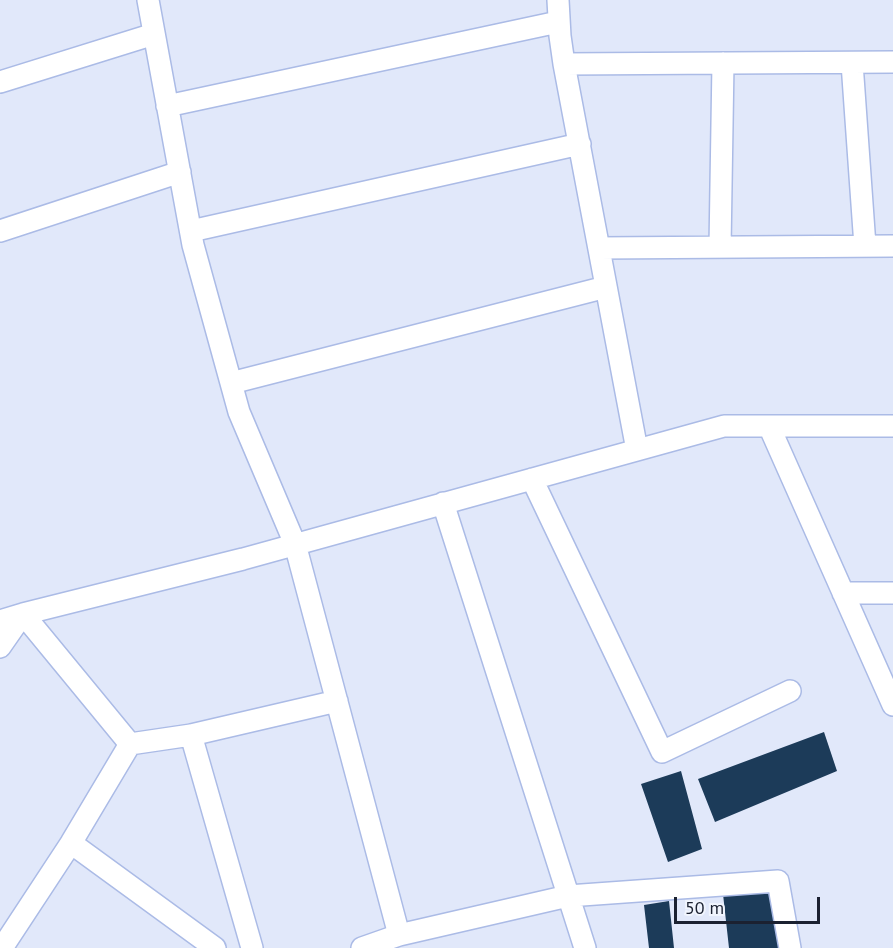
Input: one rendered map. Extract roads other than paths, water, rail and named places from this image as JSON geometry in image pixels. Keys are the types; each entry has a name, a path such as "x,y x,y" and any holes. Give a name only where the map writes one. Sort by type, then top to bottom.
{"street":[{"path":"148,0 191,231 231,383 239,412 295,544 399,935"},
{"path":"558,0 558,22 564,64 637,450"},
{"path":"167,106 558,22"},
{"path":"0,82 154,34"},
{"path":"564,64 893,62"},
{"path":"720,247 723,63"},
{"path":"852,63 865,246"},
{"path":"191,231 580,144"},
{"path":"0,231 180,172"},
{"path":"599,248 893,246"},
{"path":"231,383 606,287"},
{"path":"0,621 295,544 724,426 893,426"},
{"path":"769,426 893,705"},
{"path":"532,479 662,752 790,691"},
{"path":"443,503 585,948"},
{"path":"843,593 893,593"},
{"path":"0,647 23,614"},
{"path":"23,614 130,744"},
{"path":"130,744 191,735 337,701"},
{"path":"191,735 252,948"},
{"path":"2,948 71,843 130,744"},
{"path":"71,843 214,948"},
{"path":"362,948 399,935 568,896 778,881 790,948"}]}
